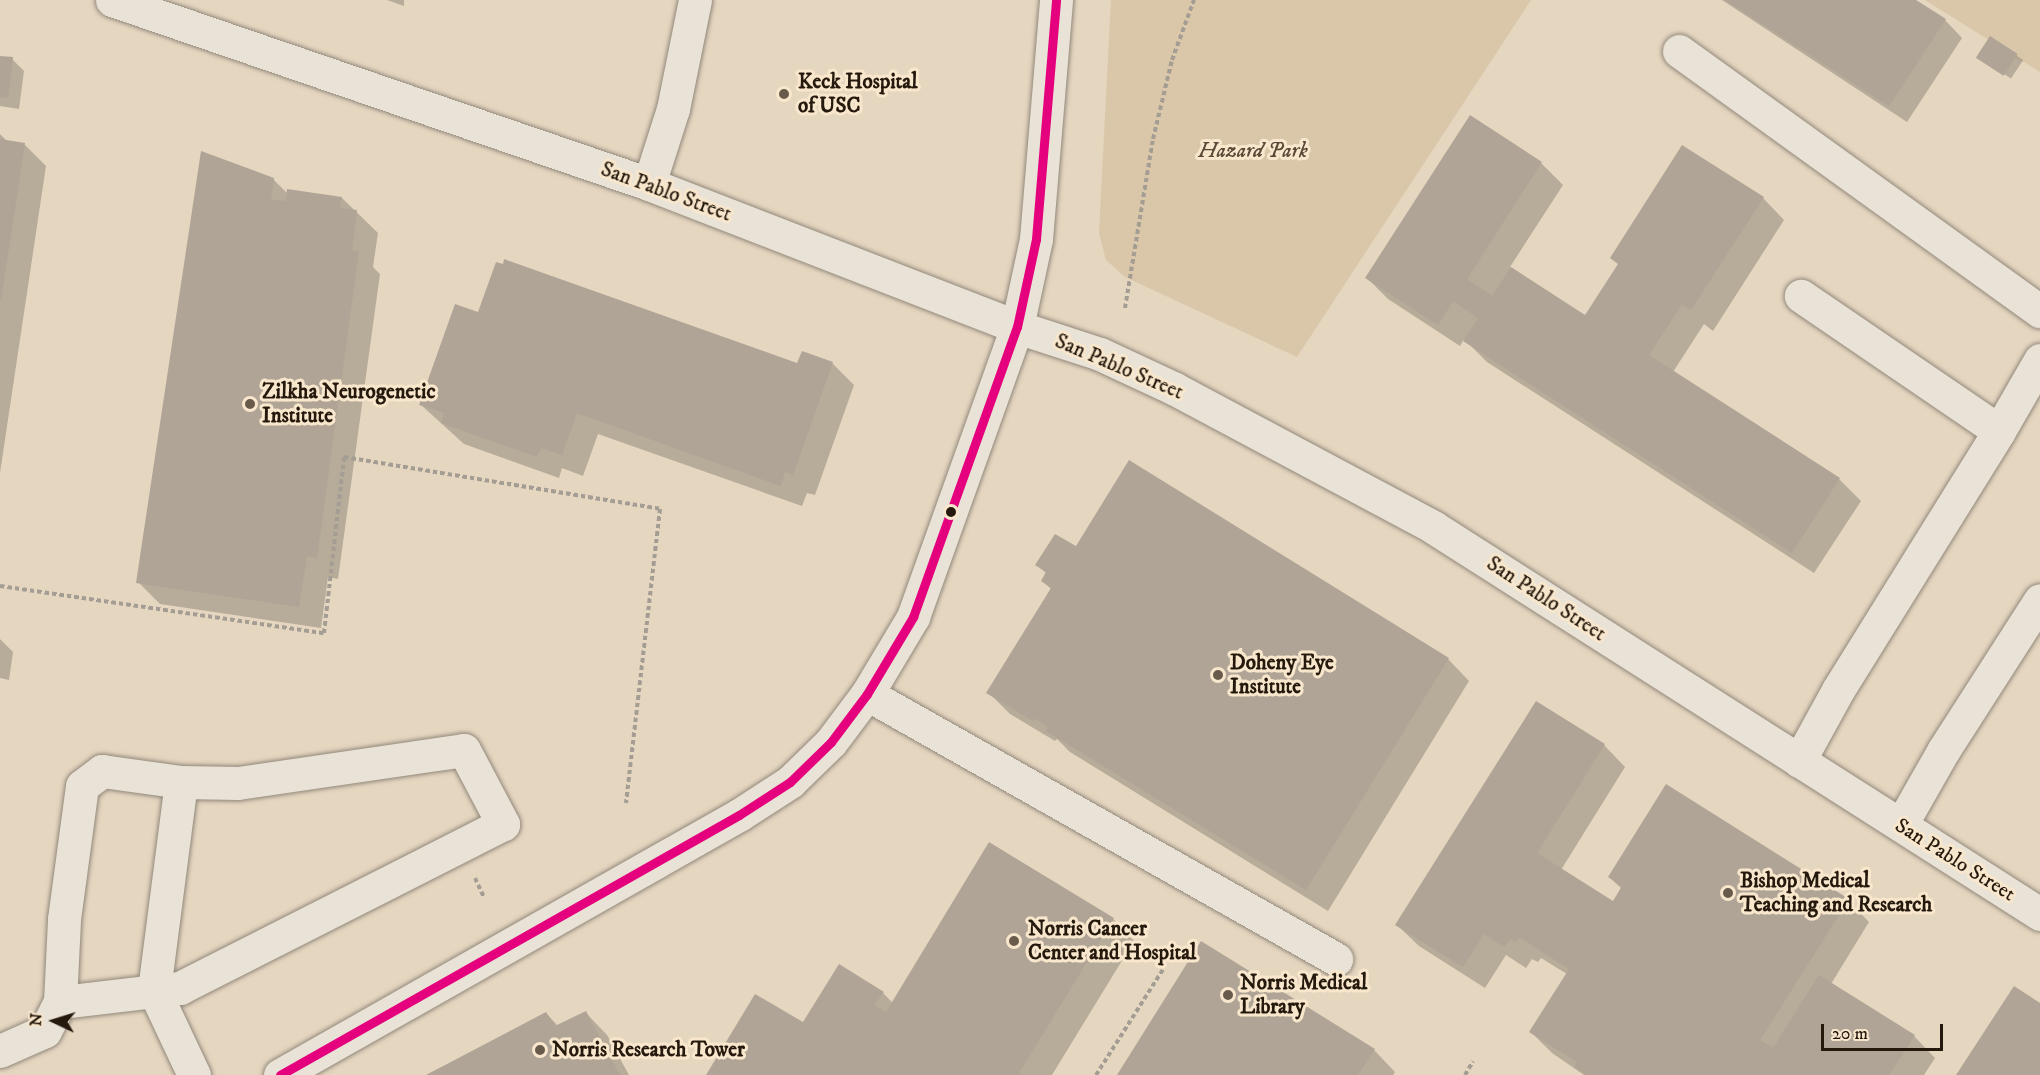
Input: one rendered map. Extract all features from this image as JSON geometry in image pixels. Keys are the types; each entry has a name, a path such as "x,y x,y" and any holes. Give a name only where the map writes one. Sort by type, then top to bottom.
{"street":[{"name":"San Pablo Street","path":"112,0 649,184 1017,327 1100,354 1175,389 1433,527 2040,914"},
{"path":"649,184 673,109 695,0"},
{"path":"280,1075 790,782 831,742 867,694 913,617 1017,327 1036,240 1056,0"},
{"path":"1679,51 2040,311"},
{"path":"1801,296 1999,431"},
{"path":"1799,761 1838,690 1999,431 2040,360"},
{"path":"1901,825 1943,751 2040,600"},
{"path":"867,694 1336,959"},
{"path":"0,1051 45,1031 60,1002 64,919 82,786 102,771 182,782 238,783 464,750 503,824 180,988 60,1002"},
{"path":"182,782 154,990 194,1075"}],"path":[{"path":"1125,308 1153,139 1172,60 1194,0"},
{"path":"0,586 324,633 344,457 660,509 626,803"},
{"path":"1096,1075 1164,968"},
{"path":"1465,1075 1473,1061"}],"green space":[{"name":"Hazard Park","path":"1111,0 1531,0 1297,357 1125,277 1106,260 1099,233"},
{"path":"1925,0 2040,0 2040,72"}],"building":[{"path":"1725,0 1916,0 1946,19 1889,106"},
{"path":"1990,36 2018,54 2004,76 1976,58"},
{"path":"0,56 13,57 8,98 0,97"},
{"path":"1470,115 1542,162 1467,279 1492,296 1511,267 1585,315 1618,264 1610,258 1682,145 1764,197 1691,310 1682,304 1649,355 1840,478 1792,553 1463,341 1478,318 1453,301 1438,325 1365,278"},
{"path":"0,139 25,143 1,300 0,300"},
{"name":"Zilkha Neurogenetic Institute","path":"201,151 274,178 271,200 286,201 287,189 342,197 340,208 357,210 352,250 359,251 317,558 307,556 299,607 136,583"},
{"path":"504,259 797,363 802,351 833,362 793,475 785,472 781,486 577,413 562,455 541,448 537,457 441,423 444,413 419,405 455,304 478,312 496,262 503,264"},
{"name":"Doheny Eye Institute","path":"1129,460 1449,658 1306,890 1046,731 1048,727 1034,718 1033,721 986,693 1051,588 1041,581 1046,572 1035,565 1055,534 1076,546"},
{"name":"Bishop Medical Teaching and Research","path":"1536,701 1605,744 1537,853 1613,901 1622,886 1608,877 1666,784 1849,899 1760,1040 1773,1048 1819,975 1915,1035 1889,1075 1587,1075 1574,1067 1577,1062 1529,1032 1569,969 1519,937 1516,942 1510,939 1504,947 1484,934 1463,967 1395,925"},
{"name":"Norris Cancer Center and Hospital","path":"989,842 1114,918 1019,1073 1022,1075 706,1075 755,994 803,1022 839,964 884,992 874,1005 886,1012"},
{"name":"Norris Medical Library","path":"1201,941 1375,1049 1358,1075 1117,1075"},
{"path":"2014,986 2040,1003 2040,1075 1956,1075"},
{"name":"Norris Research Tower","path":"586,1011 620,1075 426,1075 546,1012 555,1026"}],"transit line":[{"path":"280,1075 739,815 790,782 831,742 867,694 913,617 1017,327 1036,239 1056,0"}],"place":[{"name":"Keck Hospital of USC","path":"784,94"},
{"name":"Zilkha Neurogenetic Institute","path":"250,404"},
{"name":"Doheny Eye Institute","path":"1218,675"},
{"name":"Bishop Medical Teaching and Research","path":"1728,893"},
{"name":"Norris Cancer Center and Hospital","path":"1014,941"},
{"name":"Norris Medical Library","path":"1228,995"},
{"name":"Norris Research Tower","path":"540,1050"}]}
